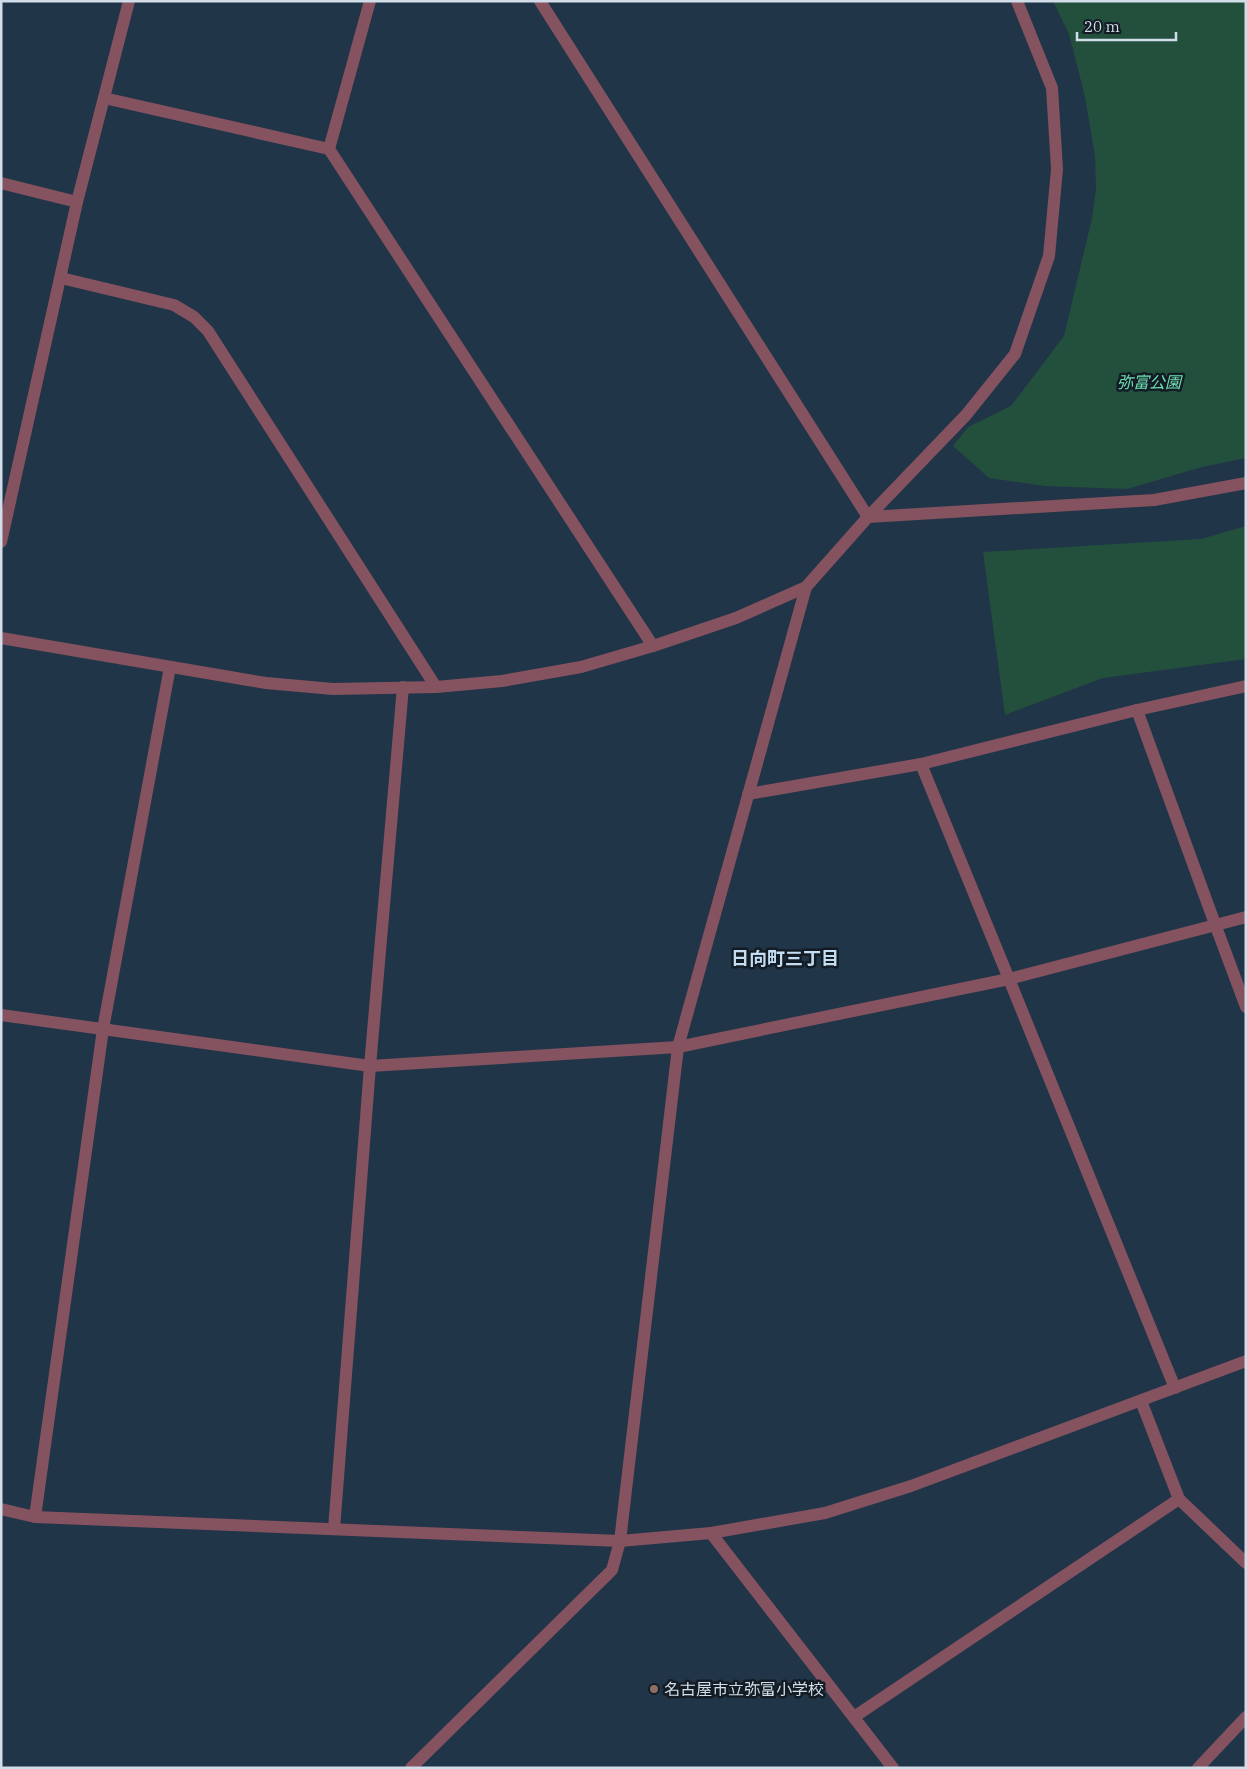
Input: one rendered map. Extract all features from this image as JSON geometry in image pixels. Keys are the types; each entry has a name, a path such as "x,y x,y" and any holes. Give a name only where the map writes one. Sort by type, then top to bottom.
{"street":[{"path":"1,542 78,202 129,1"},
{"path":"329,149 370,1"},
{"path":"540,1 868,517"},
{"path":"1,638 275,684 333,689 436,687 502,681 581,667 653,646 736,618 806,587 868,517 966,416 1015,354 1049,256 1058,169 1052,88 1017,1"},
{"path":"104,98 329,149 653,646"},
{"path":"1,183 78,202"},
{"path":"61,278 174,306 194,316 208,331 436,687"},
{"path":"868,517 1154,500 1246,483"},
{"path":"411,1768 612,1570 620,1541 678,1047 806,587"},
{"path":"35,1517 103,1029 170,667"},
{"path":"748,794 921,764 1137,710 1246,686"},
{"path":"334,1529 370,1066 403,687"},
{"path":"1137,710 1246,1007"},
{"path":"921,764 1174,1388"},
{"path":"1,1015 370,1066 678,1047 1009,979 1246,917"},
{"path":"1,1509 35,1517 620,1541 712,1533 825,1513 910,1486 1246,1361"},
{"path":"1141,1401 1179,1499 1246,1563"},
{"path":"854,1717 1179,1499"},
{"path":"712,1533 893,1768"},
{"path":"1198,1768 1246,1717"}],"green space":[{"name":"弥富公園","path":"1053,1 1246,1 1246,458 1202,467 1127,489 1045,486 989,478 953,446 968,427 1011,406 1064,336 1092,218 1096,188 1095,156 1085,97 1069,34"},
{"path":"1246,526 1246,659 1103,678 1005,715 983,552 1201,539"}],"place":[{"name":"名古屋市立弥富小学校","path":"654,1689"}],"district":[{"name":"日向町三丁目","path":"785,959"}]}
